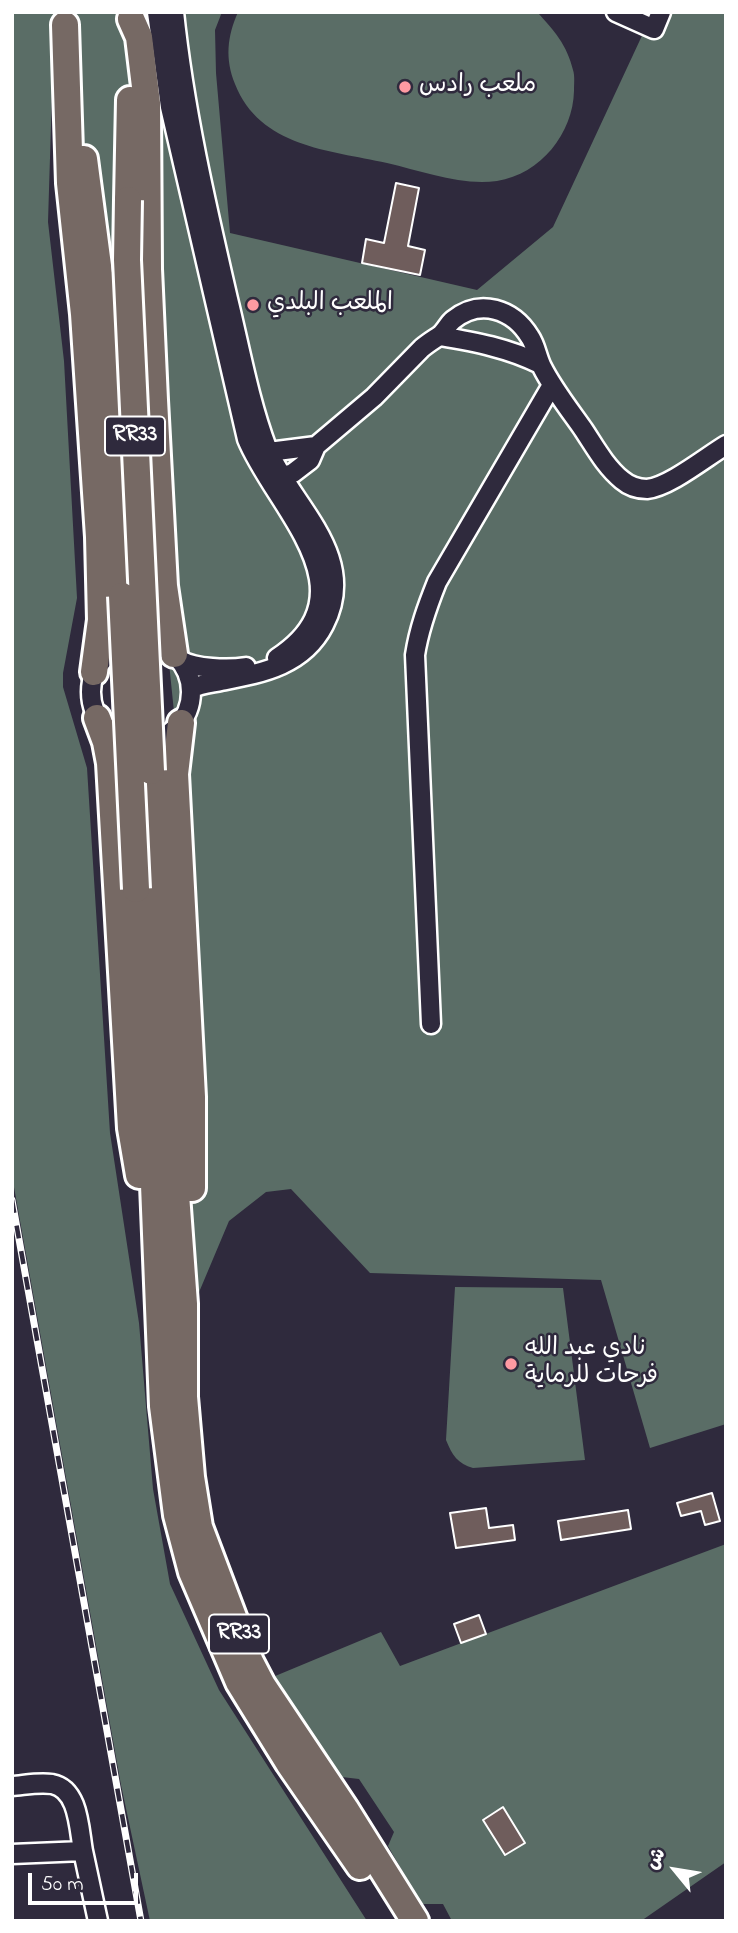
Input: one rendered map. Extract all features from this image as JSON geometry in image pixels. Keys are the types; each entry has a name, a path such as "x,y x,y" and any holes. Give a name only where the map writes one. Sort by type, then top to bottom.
{"highway":[{"name":"RR33","path":"131,16 127,260 151,771 163,943 158,1276 163,1406 177,1515 192,1572 239,1682 289,1763 372,1884 393,1921"},
{"path":"131,16 139,37 147,103 148,269 164,586 177,657"},
{"name":"RR33","path":"64,19 94,226 107,340 136,889 184,1304 184,1397 191,1477 199,1527 250,1662 262,1685 345,1809 415,1921"},
{"path":"64,19 70,183 85,327 99,537 101,620 94,673"},
{"path":"97,718 106,741 110,763 131,1128 158,1276"},
{"path":"181,723 175,774 192,1097 192,1258 184,1304"}],"street":[{"path":"157,12 170,107 247,439 261,453 276,479 314,556 319,578 319,591 312,620 292,646 278,657 264,662 233,669 187,664 177,657 157,644 139,642 120,646 105,657 94,673 90,688 91,703 97,718 114,735 138,743 154,741 169,734 181,723 189,707 191,689 188,674 177,657"},
{"path":"174,12 188,115 215,244 254,406 261,453"},
{"path":"616,12 654,29 661,12"},
{"path":"276,479 310,460 316,446 364,406 433,339 440,336 453,320 468,311 484,307 496,309 513,318 529,334 540,364 552,385 605,463 623,481 634,487 648,489 663,483 726,445"},
{"path":"440,336 500,348 540,364"},
{"path":"431,1024 415,655 418,635 437,582 552,385"},
{"path":"261,453 316,446"},
{"path":"191,689 264,673 284,665 310,645 329,614 334,596 331,562 318,530 276,479"},
{"path":"12,1786 52,1784 67,1793 73,1802 97,1921"},
{"path":"12,1854 83,1851"}],"green space":[{"path":"12,12 222,12 215,30 216,73 230,233 477,290 553,227 653,12 726,12 726,1424 650,1448 601,1280 370,1273 291,1189 266,1192 229,1221 189,1316 191,1128 174,712 157,545 76,121 52,93 48,222 64,361 77,598 63,673 63,687 87,768 110,1133 139,1323 153,1489 170,1584 219,1690 367,1921 150,1921 121,1785 12,1176"},
{"name":"ملعب رادس","path":"238,12 537,12 559,38 573,70 574,91 568,122 552,149 540,161 513,177 497,181 456,180 298,142 261,121 246,105 235,84 229,48 231,30"},
{"name":"نادي عبد الله فرحات للرماية","path":"455,1287 563,1288 585,1460 473,1468 463,1464 453,1454 446,1440"},
{"path":"726,1544 726,1862 641,1921 452,1921 443,1904 421,1904 388,1846 394,1832 359,1779 333,1776 268,1679 381,1632 400,1666"}],"building":[{"path":"396,183 419,188 408,246 425,250 420,275 362,263 366,239 384,243"},
{"path":"712,1493 720,1521 705,1525 701,1511 681,1516 677,1503"},
{"path":"486,1508 489,1528 513,1525 515,1540 456,1548 450,1513"},
{"path":"628,1510 631,1529 561,1540 558,1521"},
{"path":"479,1615 486,1634 461,1643 454,1624"},
{"path":"503,1807 525,1843 505,1855 483,1820"}],"railway":[{"path":"12,1200 141,1921"}],"place":[{"name":"ملعب رادس","path":"405,87"},
{"name":"الملعب البلدي","path":"253,305"},
{"name":"نادي عبد الله فرحات للرماية","path":"511,1364"}]}
